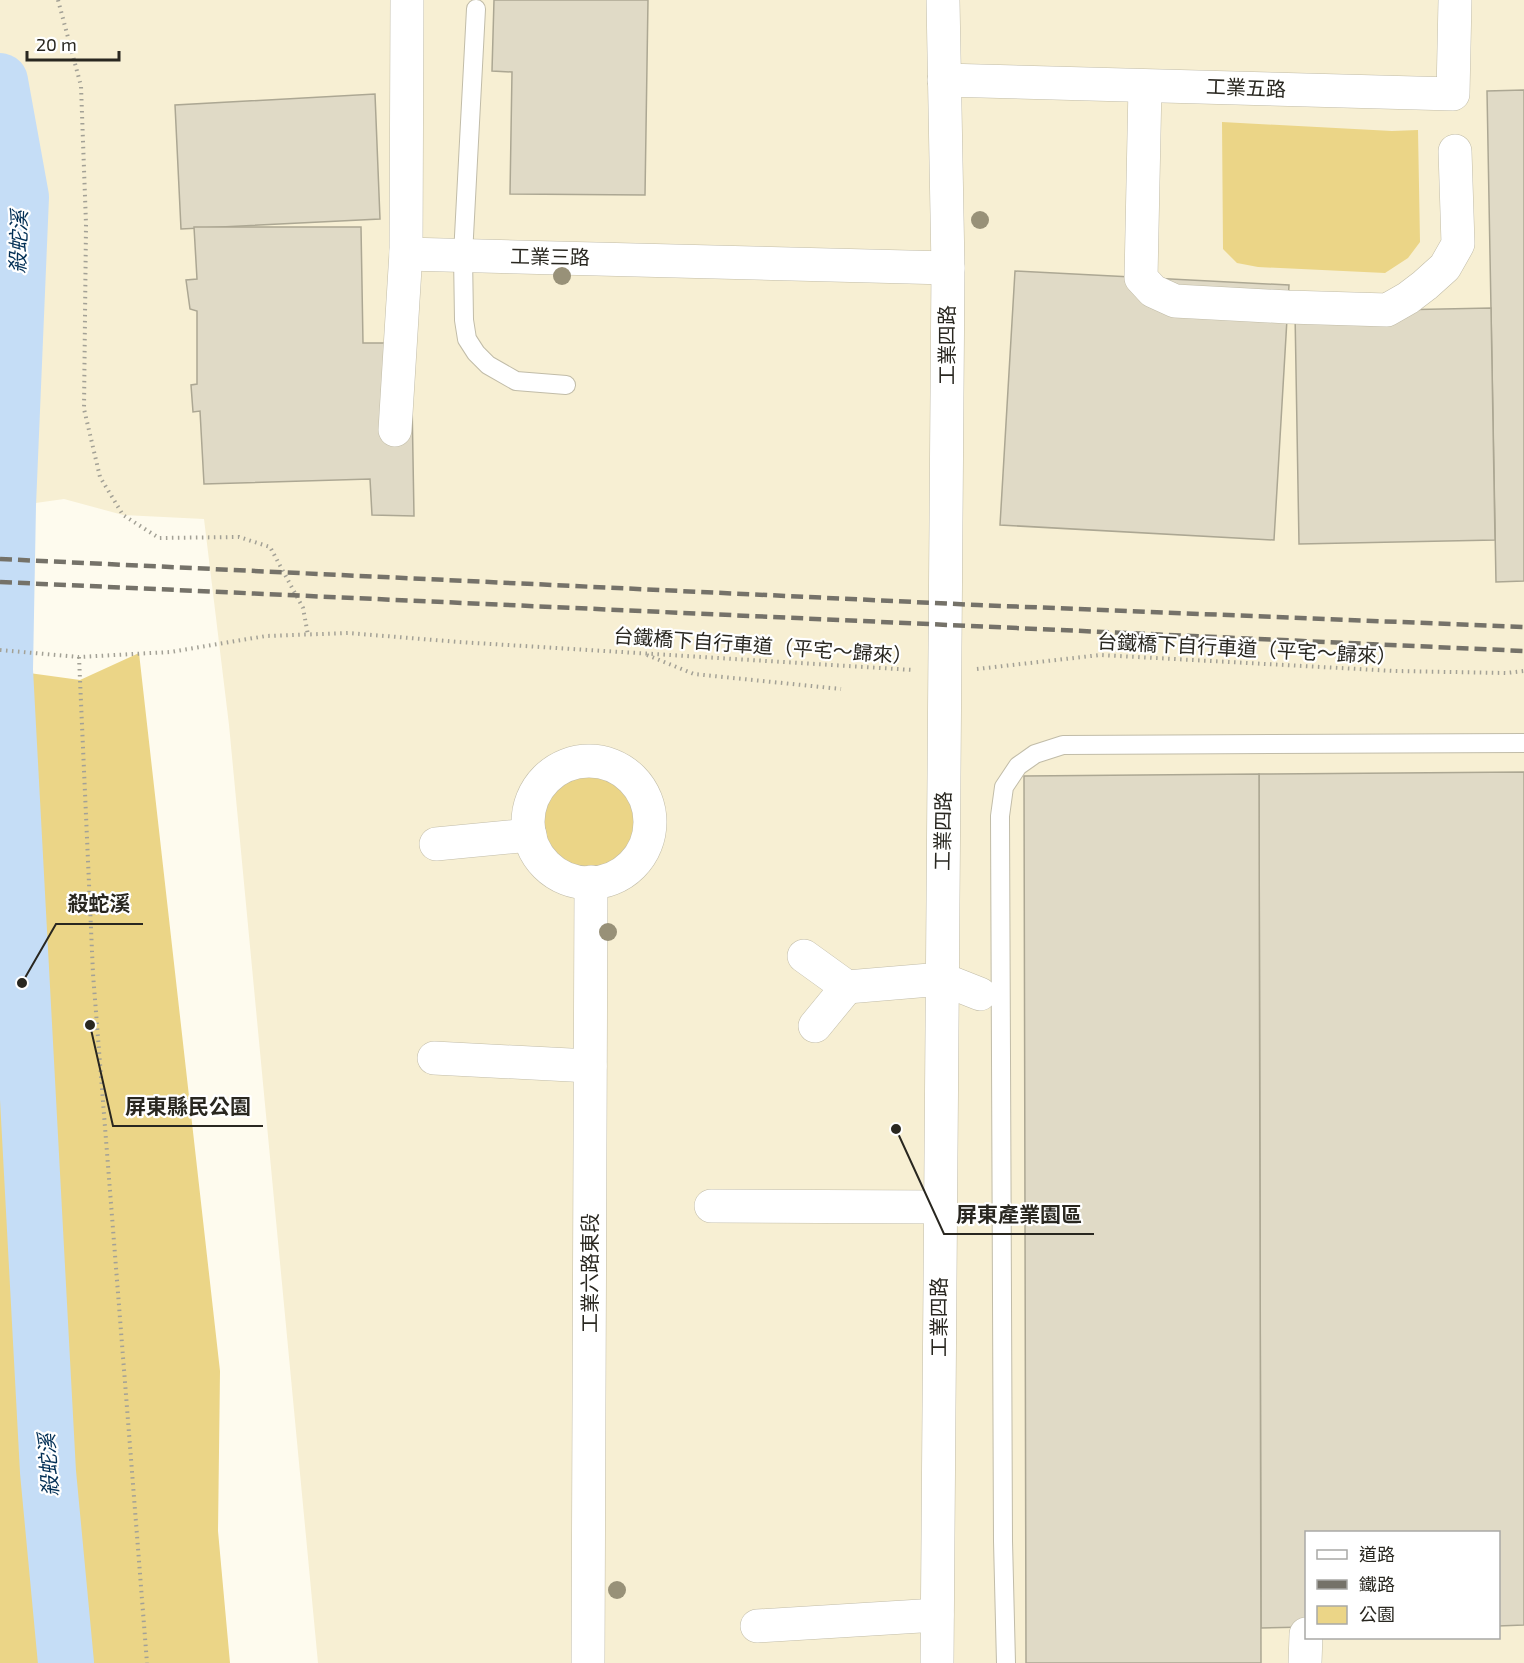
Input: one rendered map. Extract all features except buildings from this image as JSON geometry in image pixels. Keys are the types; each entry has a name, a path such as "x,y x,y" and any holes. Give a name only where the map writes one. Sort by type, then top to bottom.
{"street":[{"path":"395,430 406,252 406,0"},
{"name":"工業四路","path":"937,1663 948,268 943,0"},
{"name":"工業五路","path":"944,80 1453,94 1455,0"},
{"path":"1145,86 1141,278 1153,291 1175,301 1387,310 1408,298 1445,267 1458,244 1455,151"},
{"name":"工業三路","path":"406,252 406,254 948,268"},
{"path":"583,761 604,762 622,770 638,784 647,802 651,823 646,843 637,860 622,873 604,881 566,879 549,868 537,853 530,835 528,816 534,796 546,778 563,767 583,761"},
{"path":"436,844 530,835"},
{"name":"工業六路東段","path":"588,1663 591,882"},
{"path":"804,956 847,987 942,979 980,994"},
{"path":"815,1026 847,987"},
{"path":"434,1059 590,1066"},
{"path":"711,1206 940,1207"},
{"path":"757,1626 937,1615"},
{"path":"1305,1663 1306,1639"}],"lane":[{"path":"476,9 464,255 464,320 467,339 488,365 516,381 566,385"},
{"path":"1006,1663 1003,1541 1000,828 1004,787 1018,766 1035,754 1063,745 1524,743"}],"path":[{"path":"57,0 81,86 86,224 84,409 100,477 123,515 159,538 239,537 270,547 303,608 308,635"},
{"name":"台鐵橋下自行車道（平宅～歸來）","path":"0,650 78,657 170,652 266,636 348,633 945,672 1101,655 1395,671 1506,673 1524,671"},
{"path":"643,653 694,674 841,689"},
{"path":"78,657 93,974 147,1663"}],"shaded area":[{"path":"0,0 1524,0 1524,1663 318,1663 229,725 204,519 123,515 64,499 0,508"}],"green space":[{"path":"1222,122 1392,131 1418,130 1420,242 1408,258 1385,273 1258,267 1237,263 1223,249"},
{"path":"139,653 220,1371 218,1531 230,1663 0,1663 0,669 80,680"},
{"path":"589,761 612,766 632,779 645,799 650,822 645,845 632,865 612,878 589,883 566,878 546,865 533,845 528,822 533,799 546,779 566,766"}],"waterway":[{"name":"殺蛇溪","path":"0,81 21,197 8,505 5,670 48,1472 66,1663"}],"railway":[{"path":"0,559 978,605 1524,627"},
{"path":"0,582 1524,651"}],"place":[{"name":"殺蛇溪","path":"22,983"},
{"name":"屏東縣民公園","path":"90,1025"},
{"name":"屏東產業園區","path":"896,1129"}]}
